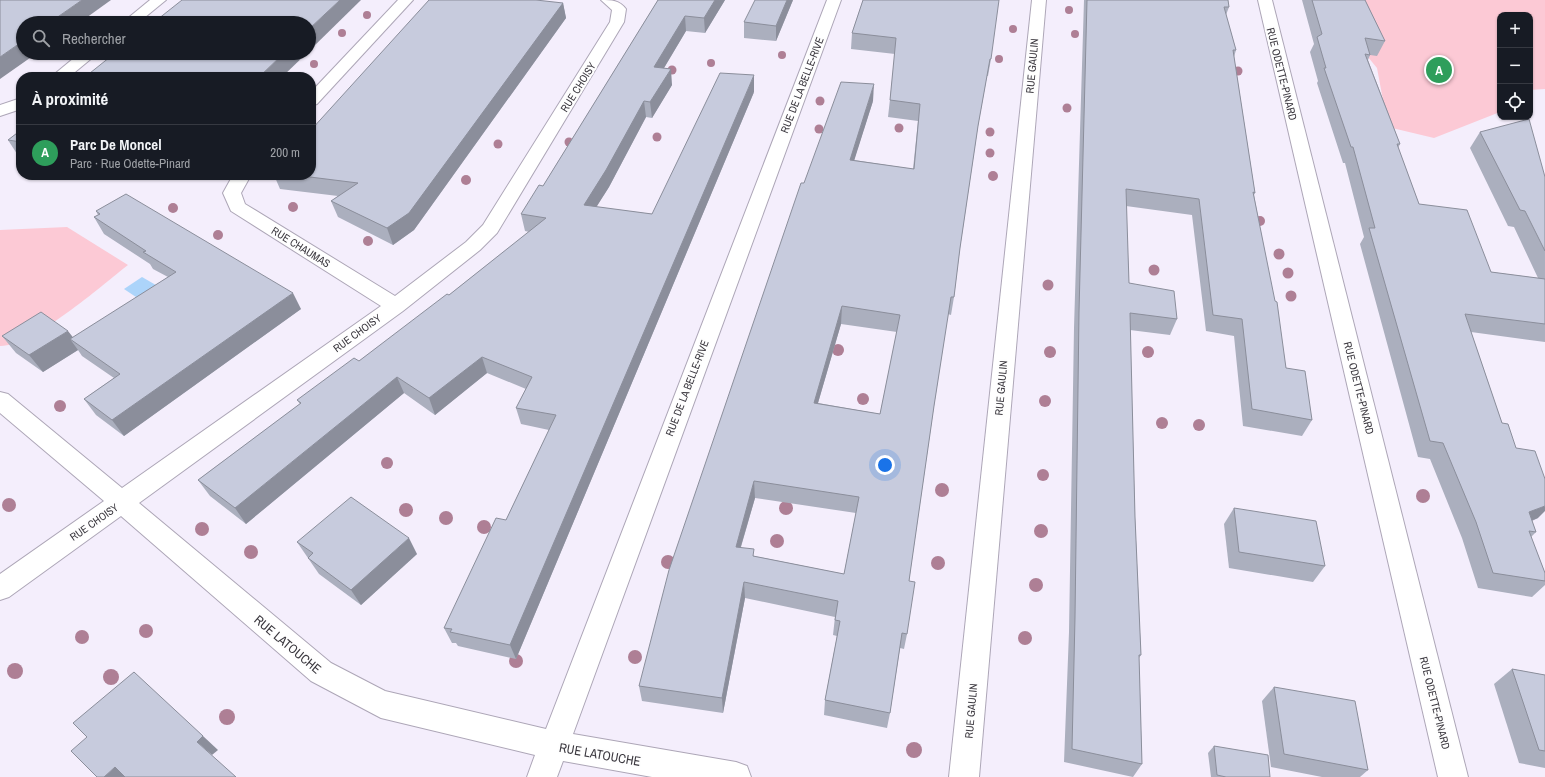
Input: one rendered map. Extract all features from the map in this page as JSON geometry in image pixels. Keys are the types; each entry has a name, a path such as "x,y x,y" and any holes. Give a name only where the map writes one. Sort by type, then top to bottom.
{"street":[{"path":"138,16 159,0"},
{"path":"316,97 406,0"},
{"name":"RUE CHOISY","path":"0,589 396,306 473,246 490,229 617,22 619,9 608,0"},
{"name":"RUE DE LA BELLE-RIVE","path":"542,777 552,746 834,0"},
{"name":"RUE GAULIN","path":"964,777 1038,0"},
{"name":"RUE ODETTE-PINARD","path":"1265,0 1453,777"},
{"path":"65,72 81,60"},
{"path":"0,111 16,105"},
{"name":"RUE CHAUMAS","path":"239,180 232,193 237,207 396,306"},
{"name":"RUE LATOUCHE","path":"0,400 123,502 321,672 381,704 552,746 736,777"}],"shaded area":[{"path":"1356,0 1545,0 1545,89 1533,90 1533,12 1497,12 1497,113 1434,138 1388,127 1377,68 1363,51"},
{"path":"67,227 128,265 66,314 30,337 14,344 0,346 0,230"}],"water":[{"path":"142,277 161,288 145,303 124,289"}],"building":[{"path":"0,0 82,0 59,16 16,16 16,46 0,57"},
{"path":"182,0 340,0 316,22 316,16 162,16"},
{"path":"429,0 536,0 563,3 409,213 387,228 331,201 358,183 316,178 316,124"},
{"path":"658,0 715,0 704,18 685,16 654,67 671,69 650,102 644,101 606,170 584,205 652,214 720,73 754,75 510,645 450,632 452,629 444,628 496,518 506,520 556,415 516,408 532,377 482,357 429,398 397,377 235,508 198,480 301,403 297,400 354,358 359,361 447,294 449,295 546,218 521,214 539,185 543,186"},
{"path":"755,0 787,0 776,26 744,22"},
{"path":"863,0 999,0 991,59 978,126 954,297 951,297 934,406 909,581 915,582 907,634 902,633 890,713 825,700 840,621 835,620 838,601 744,582 722,698 639,686 669,570 801,183 804,183 841,82 874,84 850,160 914,169 920,104 890,100 896,38 852,33","holes":["842,306 900,315 880,414 814,403","754,481 859,497 844,574 753,556 754,549 736,547"]},
{"path":"1087,0 1228,0 1229,7 1224,7 1236,50 1233,50 1255,193 1253,192 1275,301 1277,302 1286,368 1305,371 1312,420 1252,409 1242,319 1213,315 1199,199 1126,189 1129,283 1174,291 1177,319 1130,313 1135,517 1141,655 1139,655 1142,764 1072,749 1079,312"},
{"path":"1312,0 1365,0 1385,41 1365,38 1370,55 1365,54 1400,144 1397,144 1419,204 1467,210 1491,272 1545,279 1545,324 1465,314 1502,423 1508,424 1516,448 1535,451 1545,479 1545,506 1529,512 1536,532 1529,531 1545,573 1545,581 1493,573 1476,522 1443,443 1430,441 1369,228 1375,228 1353,147 1351,147 1324,68 1326,68 1317,37 1322,34"},
{"path":"106,60 277,60 264,72 91,72"},
{"path":"1529,120 1545,177 1545,251 1525,211 1520,210 1480,132"},
{"path":"16,134 16,141 8,140"},
{"path":"126,194 293,293 112,420 84,399 120,374 70,339 176,272 143,252 146,251 94,217 100,214 96,211"},
{"path":"41,312 68,331 29,355 2,336"},
{"path":"351,497 409,538 351,590 308,558 313,553 297,542"},
{"path":"1234,508 1316,521 1325,566 1239,552"},
{"path":"1512,669 1545,675 1545,751 1539,750"},
{"path":"134,672 203,736 197,742 236,777 125,777 115,767 104,777 97,777 71,751 87,737 73,723"},
{"path":"1274,687 1355,701 1368,770 1284,754"},
{"path":"1214,746 1268,755 1270,777 1226,777 1217,775"}],"place":[{"name":"Parc De Moncel","path":"1439,70"}]}
